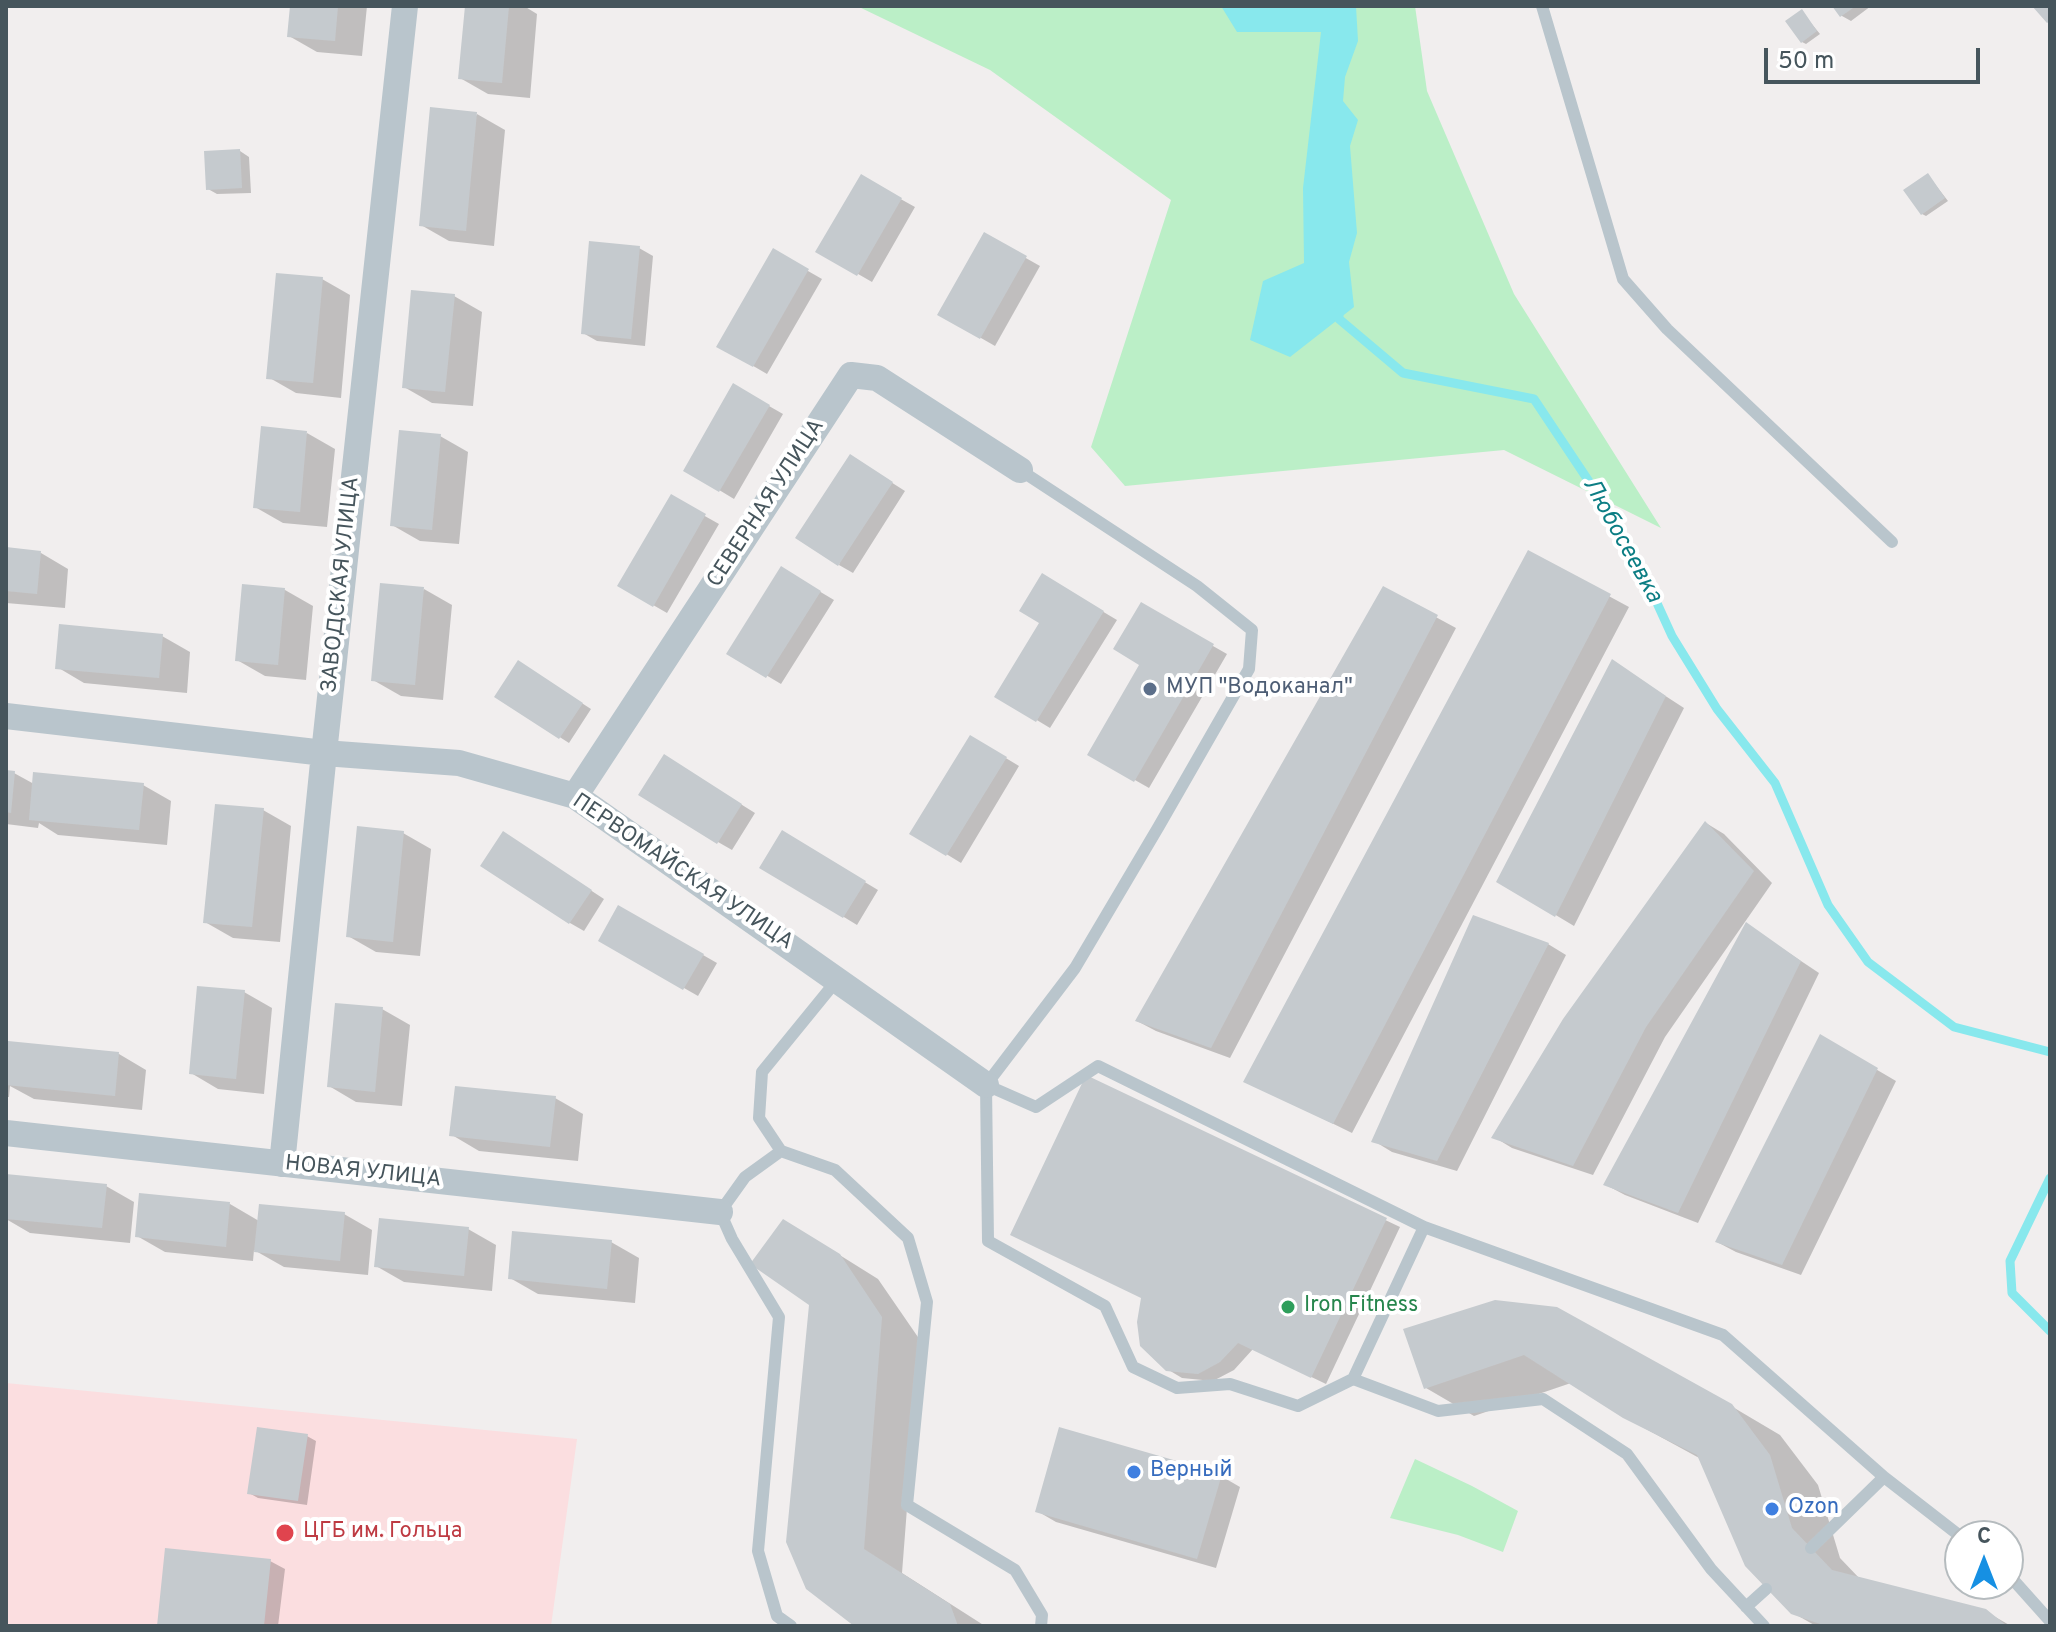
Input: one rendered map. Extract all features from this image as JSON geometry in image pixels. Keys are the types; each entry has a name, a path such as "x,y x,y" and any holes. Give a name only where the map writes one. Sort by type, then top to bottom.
{"street":[{"name":"ЗАВОДСКАЯ УЛИЦА","path":"282,1164 405,6"},
{"name":"СЕВЕРНАЯ УЛИЦА","path":"575,796 851,375 877,378 1020,470"},
{"name":"ПЕРВОМАЙСКАЯ УЛИЦА","path":"6,716 324,753 459,763 575,796 986,1085"},
{"name":"НОВАЯ УЛИЦА","path":"6,1133 720,1212"}],"lane":[{"path":"1542,6 1623,279 1667,329 1892,542"},
{"path":"1020,470 1197,586 1252,630 1249,669 1159,826 1075,968 986,1085 988,1241 1105,1306 1133,1367 1177,1388 1230,1384 1298,1406 1353,1379 1424,1227"},
{"path":"837,980 762,1072 759,1118 781,1151 835,1170 908,1238 927,1302 907,1505 1015,1570 1042,1615 1041,1626"},
{"path":"986,1085 1036,1107 1098,1066 1424,1227 1723,1335 1884,1477 1944,1524"},
{"path":"781,1151 745,1177 720,1212 732,1239 779,1317 758,1551 777,1616 791,1626"},
{"path":"1353,1379 1438,1411 1543,1399 1627,1454 1711,1569 1764,1626"},
{"path":"1811,1548 1884,1477"},
{"path":"1746,1607 1766,1589"},
{"path":"2024,1592 2050,1621"}],"shaded area":[{"name":"ЦГБ им. Гольца","path":"6,1383 577,1439 551,1626 6,1626"}],"green space":[{"path":"857,6 1415,6 1427,91 1514,294 1661,528 1504,450 1125,486 1091,447 1171,200 990,70"},
{"path":"1415,1459 1518,1511 1503,1552 1458,1535 1390,1518"}],"water":[{"path":"1221,6 1356,6 1358,41 1345,77 1343,101 1358,120 1350,146 1357,233 1349,262 1354,307 1290,357 1250,340 1263,281 1304,263 1303,188 1321,32 1237,32"}],"building":[{"path":"290,6 338,6 335,41 287,37"},
{"path":"465,6 509,6 502,83 458,79"},
{"path":"1832,6 1856,6 1840,17"},
{"path":"2032,6 2050,6 2050,21 2047,23"},
{"path":"1802,9 1817,31 1801,43 1785,21"},
{"path":"430,107 477,112 466,231 419,226"},
{"path":"240,149 242,188 206,190 204,151"},
{"path":"1928,173 1945,198 1921,215 1903,190"},
{"path":"861,174 902,198 857,276 815,252"},
{"path":"984,232 1027,256 980,339 937,315"},
{"path":"589,241 640,246 631,339 581,334"},
{"path":"773,248 809,269 753,367 716,347"},
{"path":"276,273 323,277 313,383 266,379"},
{"path":"411,290 455,294 445,392 402,388"},
{"path":"733,383 770,405 719,492 683,471"},
{"path":"261,426 307,431 300,512 253,508"},
{"path":"399,430 441,434 432,530 390,526"},
{"path":"850,454 893,482 838,566 795,538"},
{"path":"671,494 706,514 653,607 617,586"},
{"path":"6,547 41,551 37,594 6,591"},
{"path":"1528,550 1611,594 1333,1124 1243,1082"},
{"path":"781,566 821,591 766,678 726,654"},
{"path":"1042,573 1104,611 1036,722 994,697 1039,623 1019,611"},
{"path":"380,583 424,587 415,685 371,681"},
{"path":"242,584 285,588 278,665 235,661"},
{"path":"1383,586 1438,615 1211,1048 1135,1021"},
{"path":"1141,602 1214,644 1134,782 1087,755 1139,665 1113,649"},
{"path":"59,624 163,634 159,678 55,669"},
{"path":"1612,659 1666,696 1555,917 1496,882"},
{"path":"518,660 583,703 559,739 494,697"},
{"path":"970,735 1007,757 946,856 909,834"},
{"path":"664,754 742,804 717,844 638,795"},
{"path":"6,770 15,771 11,813 6,812"},
{"path":"33,772 144,783 139,830 29,820"},
{"path":"215,804 264,808 252,927 203,923"},
{"path":"1705,821 1754,871 1646,1027 1573,1166 1491,1138 1563,1019"},
{"path":"357,826 404,831 393,942 346,937"},
{"path":"782,830 866,881 843,918 759,868"},
{"path":"503,831 592,890 569,924 480,866"},
{"path":"618,905 704,954 683,990 598,941"},
{"path":"1473,915 1549,943 1437,1161 1371,1142"},
{"path":"1746,922 1801,961 1678,1213 1603,1185"},
{"path":"197,986 245,990 236,1079 189,1074"},
{"path":"335,1003 383,1007 375,1092 327,1087"},
{"path":"1820,1034 1878,1068 1782,1265 1715,1242"},
{"path":"8,1041 119,1052 115,1096 6,1085"},
{"path":"1086,1075 1387,1218 1311,1378 1238,1343 1220,1362 1198,1374 1166,1371 1140,1346 1137,1322 1141,1298 1010,1235"},
{"path":"455,1086 556,1096 550,1147 449,1136"},
{"path":"6,1174 107,1184 102,1228 6,1219"},
{"path":"139,1193 230,1202 226,1247 135,1237"},
{"path":"259,1204 345,1212 340,1261 254,1252"},
{"path":"379,1218 469,1227 464,1276 374,1267"},
{"path":"783,1219 840,1254 882,1317 864,1549 950,1604 958,1626 854,1626 806,1589 786,1542 809,1305 750,1264"},
{"path":"512,1231 612,1240 607,1289 508,1279"},
{"path":"1495,1300 1557,1307 1732,1404 1770,1455 1792,1528 1832,1570 1986,1609 2007,1626 1826,1626 1791,1614 1745,1566 1697,1455 1623,1418 1524,1355 1424,1389 1403,1329"},
{"path":"257,1427 308,1434 298,1501 247,1494"},
{"path":"1059,1427 1222,1474 1197,1559 1035,1512"},
{"path":"165,1548 271,1559 264,1626 157,1626"}],"waterway":[{"name":"Любосеевка","path":"1339,309 1339,319 1403,373 1534,399 1608,510 1641,568 1672,636 1717,709 1775,783 1828,905 1868,962 1954,1027 2050,1052"},
{"name":"Любосеевка","path":"2050,1178 2010,1261 2012,1293 2050,1331"}],"place":[{"name":"МУП \"Водоканал\"","path":"1150,689"},
{"name":"Iron Fitness","path":"1288,1307"},
{"name":"Верный","path":"1134,1472"},
{"name":"Ozon","path":"1772,1509"},
{"name":"ЦГБ им. Гольца","path":"285,1533"}]}
